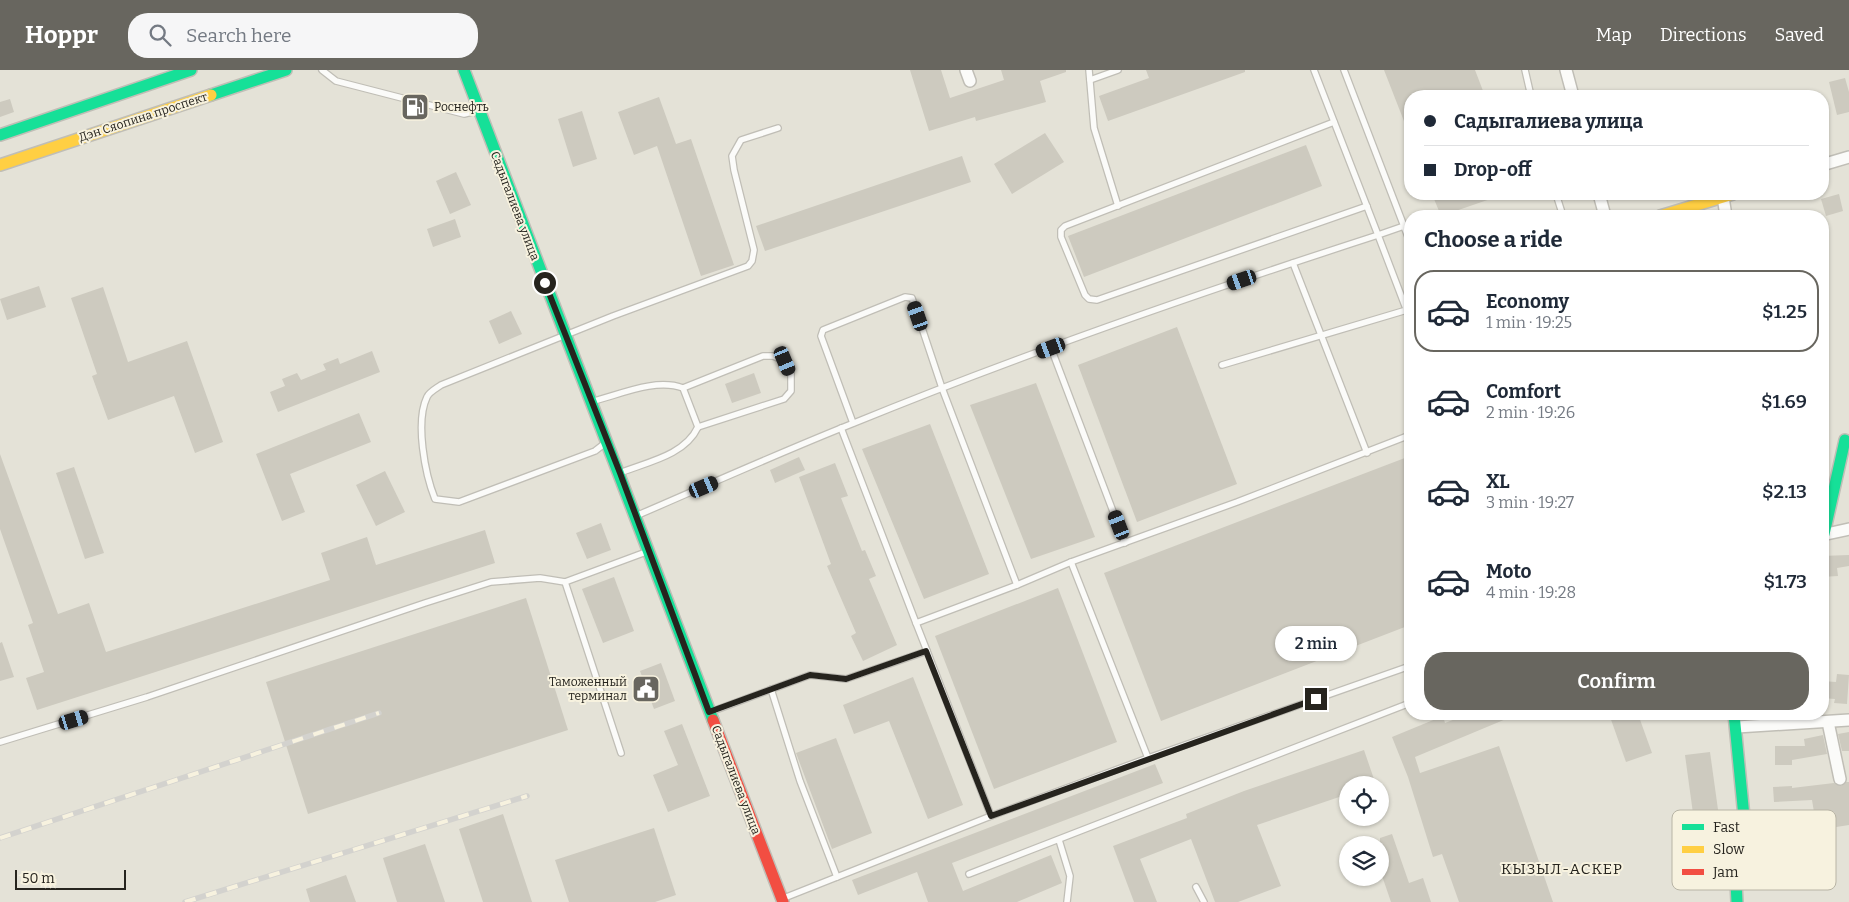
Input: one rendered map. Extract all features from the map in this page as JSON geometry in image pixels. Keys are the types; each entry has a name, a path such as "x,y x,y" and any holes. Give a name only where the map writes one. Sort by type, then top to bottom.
{"main road":[{"path":"0,134 191,70"},
{"name":"Дэн Сяопина проспект","path":"0,165 286,70"},
{"name":"Садыгалиева улица","path":"464,70 650,551 709,712 782,900"},
{"path":"1679,210 1712,200"},
{"path":"1829,509 1845,440"},
{"path":"1735,720 1744,810"}],"street":[{"path":"1566,70 1571,90"},
{"path":"1829,164 1849,157"},
{"path":"1829,534 1849,529"},
{"path":"1737,727 1849,720"},
{"path":"1828,722 1840,779"}],"lane":[{"path":"322,70 336,81 464,114 478,110"},
{"path":"1089,70 1094,128 1118,206"},
{"path":"1090,80 1118,70"},
{"path":"1314,70 1404,300"},
{"path":"636,516 841,428 942,388 1293,262 1404,226 1344,70"},
{"path":"1525,70 1530,90"},
{"path":"1334,122 1065,226 1061,230 1061,237 1085,295 1089,299 1097,300 1367,206"},
{"path":"608,442 595,451 459,502 436,499 430,486 420,418 427,395 441,385 565,335 748,266 752,261 754,250 732,156 741,140 778,128"},
{"path":"1293,262 1323,334 1367,453"},
{"path":"853,423 821,336 823,330 905,297 912,298 942,388 1017,586"},
{"path":"1222,365 1404,311"},
{"path":"1051,348 1125,542"},
{"path":"592,402 654,386 672,384 683,388 763,356 773,356 785,361 790,373 791,391 784,399 698,428"},
{"path":"620,473 680,449 694,437 698,428 683,388"},
{"path":"841,428 991,816"},
{"path":"916,623 1017,586 1071,562 1367,453 1404,437"},
{"path":"0,742 148,697 425,602 491,582 540,578 565,582 650,551"},
{"path":"1071,562 1148,758"},
{"path":"565,582 621,753"},
{"path":"709,712 810,675 846,679 926,651"},
{"path":"782,900 991,816 1148,758 1404,668"},
{"path":"770,689 800,781 837,877"},
{"path":"970,874 1404,705"},
{"path":"1059,840 1070,876 1067,902"},
{"path":"1196,887 1204,902"}],"building":[{"path":"910,70 941,70 950,98 1004,80 1001,70 1066,70 1066,72 1040,81 1046,102 976,121 975,117 929,131"},
{"path":"1146,70 1245,70 1245,72 1108,121 1099,96 1149,78"},
{"path":"1384,70 1475,70 1483,90 1404,90 1404,121"},
{"path":"1845,78 1849,92 1849,112 1837,115 1829,82"},
{"path":"659,97 676,144 691,139 734,265 701,276 657,146 634,155 618,112"},
{"path":"10,99 14,112 0,117 0,102"},
{"path":"582,111 597,159 573,167 558,119"},
{"path":"1045,133 1064,162 1012,194 994,164"},
{"path":"1306,145 1322,186 1084,277 1068,236"},
{"path":"962,156 971,182 765,251 756,226"},
{"path":"456,172 471,205 450,214 436,181"},
{"path":"1839,194 1843,211 1829,215 1829,210 1824,210 1821,200 1829,200 1829,197"},
{"path":"1434,200 1487,200 1458,210 1439,210"},
{"path":"455,219 461,237 433,247 427,229"},
{"path":"39,286 46,307 7,320 0,299"},
{"path":"103,287 128,362 187,341 223,442 195,453 174,396 108,420 92,376 97,374 71,298"},
{"path":"511,311 522,334 499,344 489,321"},
{"path":"1177,327 1237,484 1137,522 1078,365"},
{"path":"372,351 380,372 278,412 270,392 285,386 282,379 297,373 301,380 326,370 323,364 338,358 340,364"},
{"path":"754,373 761,393 732,403 725,384"},
{"path":"1036,383 1095,537 1031,559 970,405"},
{"path":"359,413 371,442 290,474 305,512 282,521 256,454"},
{"path":"930,424 989,574 924,599 862,449"},
{"path":"0,454 58,614 89,603 106,652 330,580 321,553 367,537 376,565 485,530 495,563 37,710 26,678 44,672 28,625 33,623 0,529"},
{"path":"799,457 805,470 775,483 770,470"},
{"path":"1404,458 1404,627 1161,721 1104,573"},
{"path":"835,463 848,496 841,498 862,551 865,550 876,576 869,579 897,645 863,661 851,636 856,633 827,566 831,564 799,477"},
{"path":"74,467 104,553 85,559 56,473"},
{"path":"385,471 405,512 376,526 356,485"},
{"path":"601,523 611,550 587,559 576,533"},
{"path":"1849,555 1849,566 1837,568 1838,576 1829,577 1829,556"},
{"path":"614,577 634,631 603,643 582,589"},
{"path":"1058,588 1117,742 994,789 935,636"},
{"path":"526,598 568,730 308,814 266,682"},
{"path":"2,642 14,677 0,681 0,643"},
{"path":"661,663 675,701 654,709 640,671"},
{"path":"1837,674 1849,675 1847,704 1834,703 1835,699 1829,699 1829,682 1836,682"},
{"path":"913,677 963,805 928,819 889,721 854,734 843,705"},
{"path":"1433,720 1444,720 1445,723 1453,720 1504,720 1415,757 1420,773 1499,746 1553,902 1459,902 1442,854 1433,857 1408,777 1392,737"},
{"path":"1611,720 1640,720 1652,753 1626,762"},
{"path":"682,724 710,796 668,812 653,775 678,765 664,731"},
{"path":"1849,732 1849,751 1842,751 1838,734"},
{"path":"1823,735 1827,754 1792,760 1792,765 1775,765 1775,746 1805,746 1804,739"},
{"path":"836,738 872,833 832,849 796,753"},
{"path":"1364,750 1373,776 1339,776 1339,797 1257,825 1281,886 1238,902 1215,902 1191,839 1140,859 1157,902 1134,902 1113,846 1187,818 1186,814 1244,791"},
{"path":"1710,752 1718,810 1693,810 1685,755"},
{"path":"1155,764 1163,783 952,863 963,891 1051,855 1062,883 1017,902 928,902 917,872 858,895 852,880"},
{"path":"1849,782 1849,825 1836,827 1836,810 1814,810 1812,800 1774,802 1773,787 1792,786 1792,788 1834,783 1841,786"},
{"path":"503,814 532,902 483,902 459,829"},
{"path":"654,828 676,895 655,902 569,902 555,860"},
{"path":"1392,834 1409,883 1423,878 1431,902 1391,902 1386,886 1389,886 1389,836 1386,836"},
{"path":"425,844 445,902 397,902 383,858"},
{"path":"346,875 356,902 310,902 306,889"}],"railway":[{"path":"0,838 379,713"},
{"path":"185,902 527,796"}],"traffic: fast":[{"path":"0,135 191,70"},
{"path":"211,95 286,70"},
{"path":"464,70 713,720"},
{"path":"1829,512 1845,440"},
{"path":"1735,720 1743,810"},
{"path":"1736,890 1737,902"}],"traffic: slow":[{"path":"0,165 211,95"},
{"path":"1680,210 1713,200"}],"traffic: jam":[{"path":"713,720 783,902"}],"place":[{"name":"Роснефть","path":"415,107"},
{"name":"Таможенный терминал","path":"646,689"}],"district":[{"name":"КЫЗЫЛ-АСКЕР","path":"1562,869"}],"route":[{"path":"545,283 650,551 709,712 810,675 816,674 846,679 926,651 991,816 1316,699"}]}
